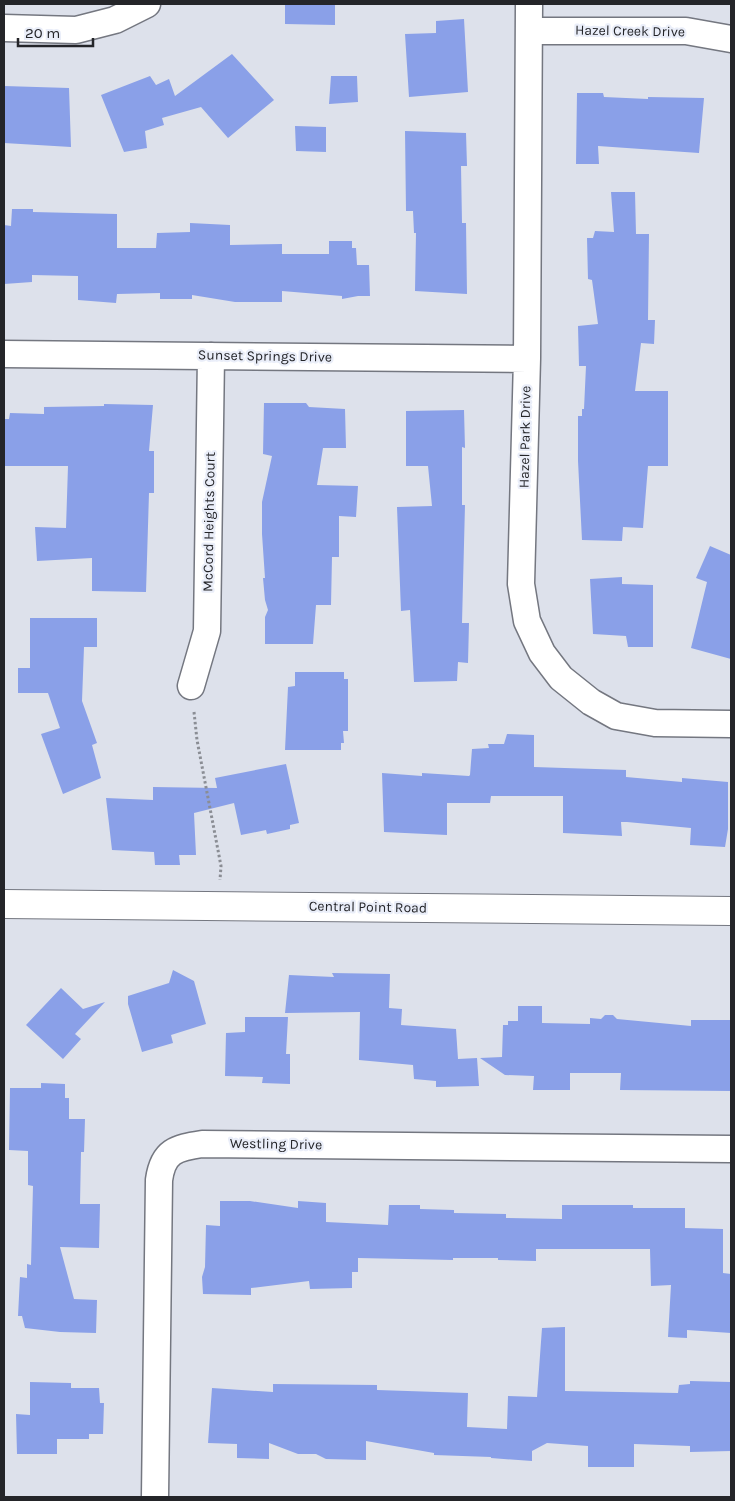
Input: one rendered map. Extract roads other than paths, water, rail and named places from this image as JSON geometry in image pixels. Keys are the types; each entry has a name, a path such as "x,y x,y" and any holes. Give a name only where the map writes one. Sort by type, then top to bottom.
{"street":[{"path":"4,28 76,30 115,20 147,4"},
{"name":"Hazel Park Drive","path":"529,4 527,359 521,584 527,621 542,653 561,678 591,702 616,716 655,723 731,724"},
{"name":"Hazel Creek Drive","path":"529,31 686,31 731,39"},
{"name":"Sunset Springs Drive","path":"4,354 527,359"},
{"name":"McCord Heights Court","path":"191,686 207,631 211,356"},
{"name":"Central Point Road","path":"4,904 731,911"},
{"name":"Westling Drive","path":"155,1497 159,1180 161,1165 168,1156 184,1147 202,1144 731,1149"}]}
